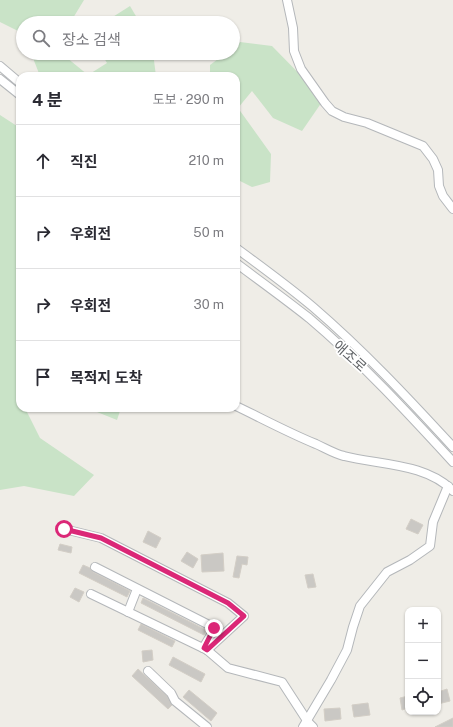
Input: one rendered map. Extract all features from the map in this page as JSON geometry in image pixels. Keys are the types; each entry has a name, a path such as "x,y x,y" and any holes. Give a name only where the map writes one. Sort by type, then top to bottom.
{"street":[{"path":"287,0 293,28 294,51 301,69 325,103 332,111 344,117 367,123 423,146 433,159 438,170 438,186 453,209"},
{"path":"0,66 16,79"},
{"path":"0,79 16,92"},
{"name":"애조로","path":"240,251 314,308 347,338 406,395 453,447"},
{"name":"애조로","path":"240,266 308,318 363,368 398,402 453,462"},
{"path":"240,408 296,436 344,456 383,462 425,473 451,489 433,522 430,546 410,560 387,572 360,606 347,650 308,725"},
{"path":"64,529 101,538 228,603 244,616 205,649"},
{"path":"95,567 214,628 205,649"},
{"path":"128,612 137,589"},
{"path":"92,594 205,649 228,668 282,682 308,725"},
{"path":"148,671 171,693 175,700 207,727"}],"green space":[{"path":"0,0 84,0 74,16 16,16 16,30 0,22"},
{"path":"130,6 136,16 114,16"},
{"path":"240,42 272,46 324,99 302,131 273,118 252,91 240,106 240,72 210,72 210,65 217,60 240,60"},
{"path":"34,60 70,60 84,72 38,72"},
{"path":"105,60 154,60 155,72 93,72 107,63"},
{"path":"240,111 271,154 270,182 252,187 240,181"},
{"path":"0,115 16,125 16,412 27,412 40,438 94,475 74,496 24,486 0,490"},
{"path":"97,412 120,412 117,420"}],"building":[{"path":"411,519 423,525 418,534 406,529"},
{"path":"148,531 161,538 156,548 143,542"},
{"path":"60,544 72,547 71,553 58,550"},
{"path":"187,552 198,559 193,568 181,561"},
{"path":"223,553 224,571 202,572 201,555"},
{"path":"237,556 248,557 247,565 242,564 239,578 233,577"},
{"path":"83,565 90,568 93,572 130,591 127,597 79,573"},
{"path":"313,574 316,587 308,588 305,575"},
{"path":"75,588 84,592 79,602 70,597"},
{"path":"143,598 206,630 204,635 141,603"},
{"path":"141,624 175,641 172,647 138,630"},
{"path":"152,650 153,660 143,662 142,651"},
{"path":"173,657 205,674 201,682 169,665"},
{"path":"138,669 167,696 172,705 168,709 132,676"},
{"path":"447,689 450,701 441,703 441,691"},
{"path":"189,690 217,713 211,721 183,697"},
{"path":"405,697 405,709 402,710 400,698"},
{"path":"368,703 370,715 354,717 352,705"},
{"path":"340,708 341,719 325,721 324,709"},
{"path":"453,718 453,727 435,727"}],"route":[{"path":"64,529 101,538 228,603 244,616 207,650 204,648 214,628"}]}
